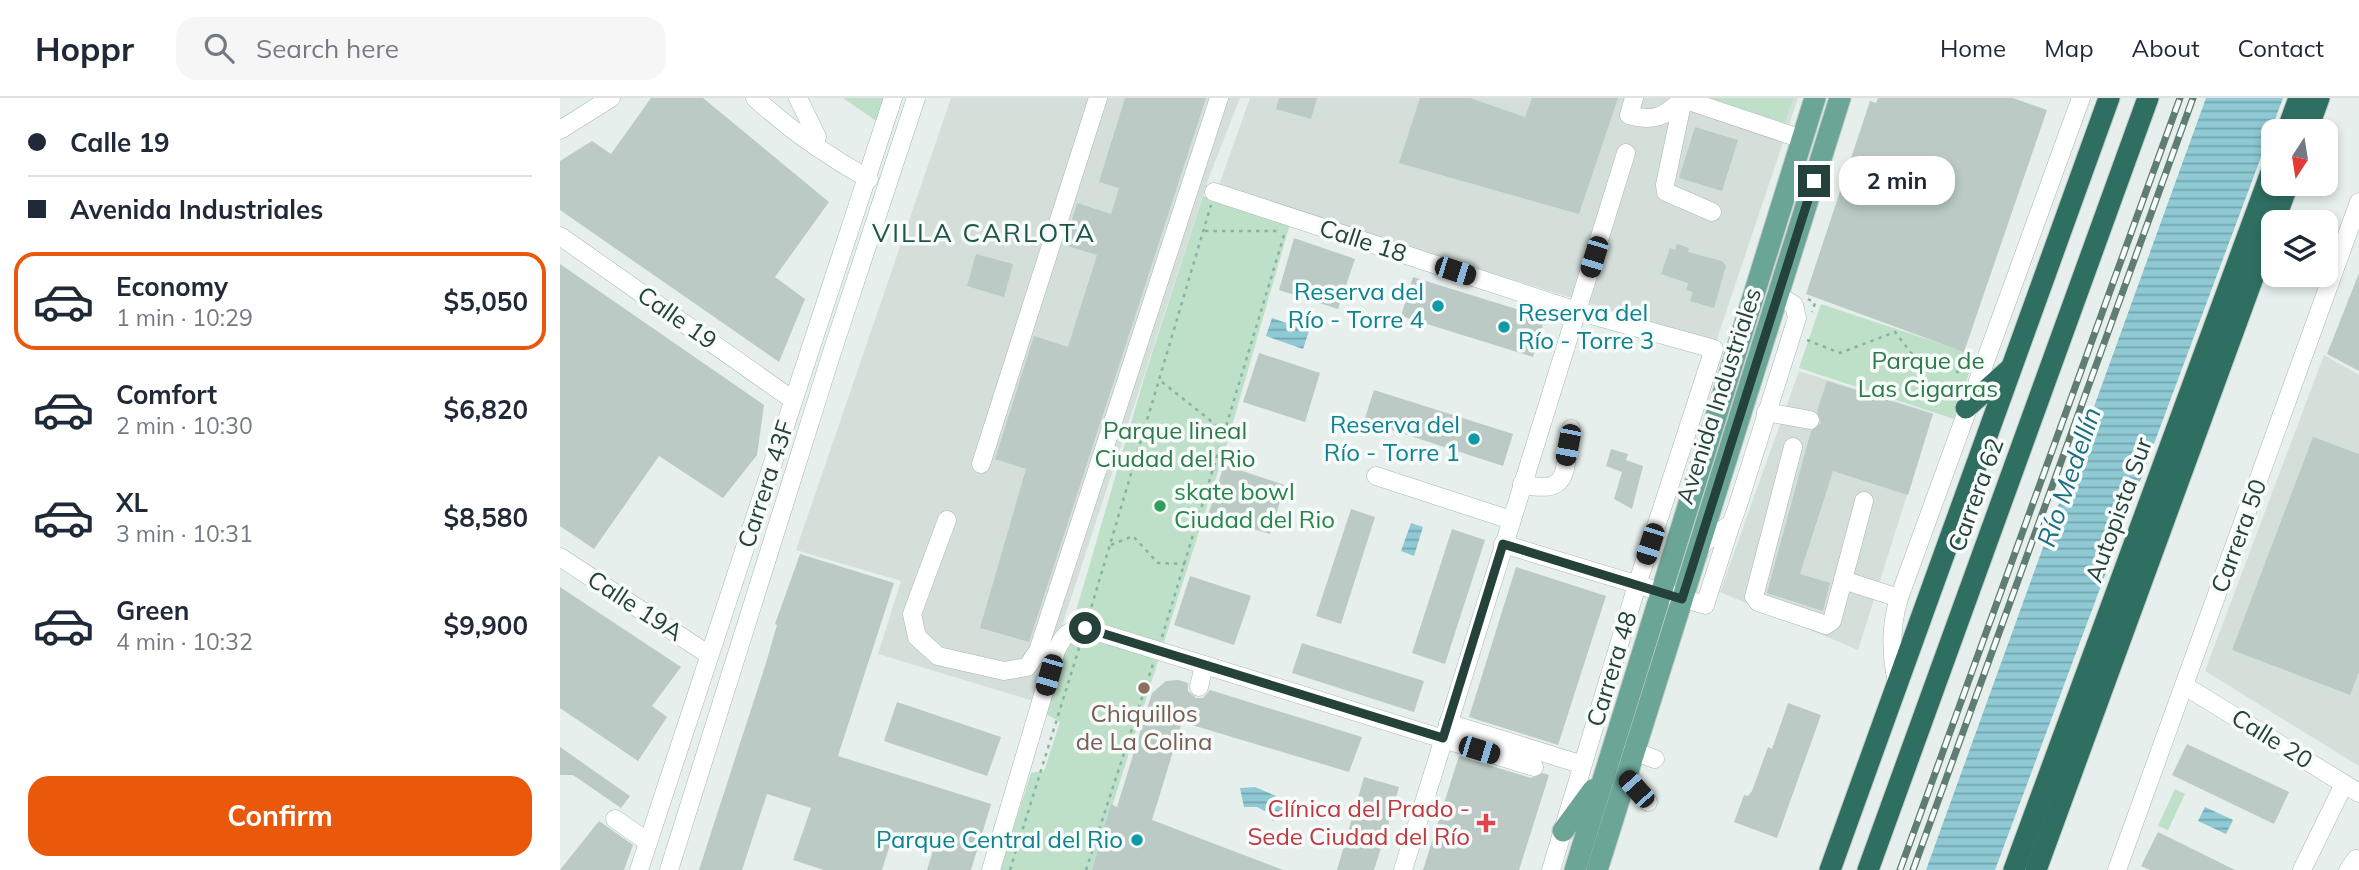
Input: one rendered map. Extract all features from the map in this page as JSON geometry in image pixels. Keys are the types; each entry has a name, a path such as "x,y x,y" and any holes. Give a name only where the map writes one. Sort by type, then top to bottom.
{"highway":[{"name":"Carrera 62","path":"1829,870 2109,98"},
{"name":"Carrera 62","path":"1868,870 2148,98"},
{"path":"2291,119 2299,98"},
{"path":"2311,119 2319,98"},
{"name":"Autopista Sur","path":"2014,870 2262,196"},
{"name":"Autopista Sur","path":"2036,870 2261,256"},
{"path":"1966,408 2012,367"}],"main road":[{"name":"Avenida Industriales","path":"1575,870 1815,98"},
{"name":"Avenida Industriales","path":"1597,870 1840,98"},
{"path":"1563,831 1604,775"}],"street":[{"path":"560,130 611,98"},
{"path":"755,98 779,121 832,159 869,179"},
{"path":"778,98 779,121"},
{"path":"798,98 817,137"},
{"name":"Carrera 43F","path":"639,870 793,400 869,179 893,98"},
{"name":"Carrera 43F","path":"669,870 833,349 916,98"},
{"path":"981,464 1098,98"},
{"path":"947,520 912,614 917,637 938,656 1004,671 1027,667 1038,651 1219,98"},
{"path":"1634,98 1629,115 1649,120 1665,113 1683,99"},
{"path":"2081,98 2096,136"},
{"path":"1897,683 1892,657 1892,630 1899,598 2081,98"},
{"path":"1683,99 1802,139"},
{"path":"1683,99 1665,185 1667,192 1712,212"},
{"path":"1403,870 1626,153"},
{"name":"Calle 18","path":"1214,192 1287,224 1714,349"},
{"name":"Carrera 50","path":"2117,870 2359,202"},
{"name":"Calle 19","path":"560,236 793,400"},
{"path":"1503,544 1705,605 1797,318 1794,305 1779,296"},
{"name":"Carrera 48","path":"1551,870 1637,585 1714,349"},
{"path":"1766,412 1810,420"},
{"path":"1522,484 1546,490 1555,486 1563,476 1571,429"},
{"path":"1793,447 1754,597 1758,602 1826,625 1832,621 1864,501"},
{"path":"1376,476 1511,520"},
{"path":"1699,546 1731,524"},
{"name":"Calle 19A","path":"560,557 709,656"},
{"path":"1843,580 1899,598"},
{"path":"991,870 1056,651 1062,637 1079,628 1204,665 1577,763"},
{"path":"1199,687 1204,665"},
{"name":"Calle 20","path":"2185,686 2352,788"},
{"path":"1446,730 1534,767"},
{"path":"1634,752 1655,759"},
{"path":"1619,803 1647,801 1626,778"},
{"path":"2302,870 2352,788"},
{"path":"615,819 648,842"}],"path":[{"path":"1010,870 1079,628 1111,545 1161,381 1214,192"},
{"path":"1086,870 1185,565 1287,224 1204,231"},
{"path":"1803,338 1840,352 1895,332 1915,358 1977,379"},
{"path":"1161,381 1225,432"},
{"path":"1111,545 1133,536 1158,564 1185,565"}],"shaded area":[{"path":"951,98 1240,98 1209,177 1037,702 878,654 901,581 796,550"},
{"path":"1250,98 1798,98 1716,342 1396,244 1219,185"},
{"path":"2324,355 2359,375 2359,766 2205,671"},
{"path":"1799,371 1933,413 1858,650 1720,592"}],"green space":[{"path":"843,98 887,98 879,123"},
{"path":"1710,98 1793,98 1785,123"},
{"name":"Parque lineal Ciudad del Rio","path":"1203,196 1290,224 1227,443 1092,870 1000,870 1031,773 1044,771 1060,722 1046,714 1145,375"},
{"name":"Parque de Las Cigarras","path":"1821,304 1975,355 1954,419 1799,368"},
{"path":"2175,789 2185,794 2168,830 2158,826"}],"water":[{"name":"Río Medellín","path":"2206,98 2283,98 2275,119 2261,119 2261,157 1995,870 1926,870"},
{"path":"1272,318 1309,331 1303,349 1266,336"},
{"path":"1411,523 1423,527 1414,556 1401,551"},
{"path":"1255,787 1276,796 1265,811 1257,807 1244,807 1240,788"},
{"path":"1283,801 1292,812 1273,821 1268,814"},
{"path":"2205,807 2233,820 2226,834 2198,821"}],"building":[{"path":"651,98 703,98 829,202 775,277 805,299 779,362 560,210 560,161 592,141 611,154"},
{"path":"1125,98 1206,98 1029,642 980,628 1026,469 995,459 1034,336 1068,347 1097,255 1064,245 1077,203 1111,214 1119,188 1099,182"},
{"path":"1279,98 1317,98 1311,119 1276,109"},
{"path":"1420,98 1470,98 1525,117 1532,98 1618,98 1579,214 1399,163"},
{"path":"1878,98 2013,98 2047,110 1964,352 1806,294 1870,101 1876,103"},
{"path":"1695,127 1738,140 1722,191 1679,178"},
{"path":"1294,238 1355,259 1338,309 1279,290"},
{"path":"1677,244 1689,248 1688,252 1722,261 1726,266 1714,308 1690,301 1693,292 1686,290 1688,283 1661,274 1670,248 1675,250"},
{"path":"976,254 1013,264 1004,297 967,286"},
{"path":"560,264 764,405 757,455 723,498 659,456 594,549 560,526"},
{"path":"2359,273 2359,371 2327,354"},
{"path":"1413,277 1545,318 1533,357 1401,316"},
{"path":"1259,353 1320,373 1305,422 1243,402"},
{"path":"1827,381 1933,414 1908,495 1833,471 1800,574 1830,583 1823,611 1767,593 1811,431 1821,423 1817,411"},
{"path":"1374,390 1513,434 1503,466 1364,421"},
{"path":"2313,437 2359,454 2359,672 2350,695 2232,650"},
{"path":"1611,449 1628,454 1626,460 1643,466 1632,509 1614,499 1622,472 1606,466"},
{"path":"1224,465 1285,485 1270,534 1208,515"},
{"path":"1351,509 1375,517 1341,624 1316,616"},
{"path":"1452,529 1485,540 1445,664 1412,653"},
{"path":"800,554 894,583 838,756 991,804 971,870 927,870 935,844 894,832 882,870 824,870 793,860 811,808 767,794 742,870 699,870 766,663 777,625 775,624"},
{"path":"1516,567 1606,596 1558,745 1469,717"},
{"path":"1190,576 1251,596 1234,645 1174,625"},
{"path":"560,587 681,667 652,706 667,717 638,761 560,708"},
{"path":"1302,643 1424,681 1414,712 1292,673"},
{"path":"1166,681 1188,683 1188,691 1196,698 1203,698 1210,690 1362,737 1349,772 1182,722 1152,820 1283,870 1092,870 1111,804 1117,807 1152,693"},
{"path":"897,702 1001,737 987,776 884,741"},
{"path":"1788,703 1821,715 1777,838 1734,822 1744,795 1748,796 1752,791 1768,747 1772,749"},
{"path":"2187,744 2289,792 2274,824 2172,775"},
{"path":"560,747 630,796 621,808 573,775 560,775"},
{"name":"Clínica del Prado - Sede Ciudad del Río","path":"1459,756 1531,778 1543,773 1549,775 1519,870 1423,870"},
{"path":"1364,777 1399,787 1387,829 1374,870 1337,870"},
{"path":"599,821 633,845 624,870 560,870"},
{"path":"2158,832 2235,870 2150,870 2141,866"}],"railway":[{"path":"1900,870 2180,98"},
{"path":"1913,870 2193,98"}],"place":[{"name":"Reserva del Río - Torre 4","path":"1438,306"},
{"name":"Reserva del Río - Torre 3","path":"1504,327"},
{"name":"Reserva del Río - Torre 1","path":"1474,439"},
{"name":"skate bowl Ciudad del Rio","path":"1160,506"},
{"name":"Chiquillos de La Colina","path":"1144,688"},
{"name":"Clínica del Prado - Sede Ciudad del Río","path":"1486,823"},
{"name":"Parque Central del Rio","path":"1137,840"}],"district":[{"name":"VILLA CARLOTA","path":"984,233"}],"route":[{"path":"1085,628 1443,738 1503,544 1682,599 1814,181"}]}
